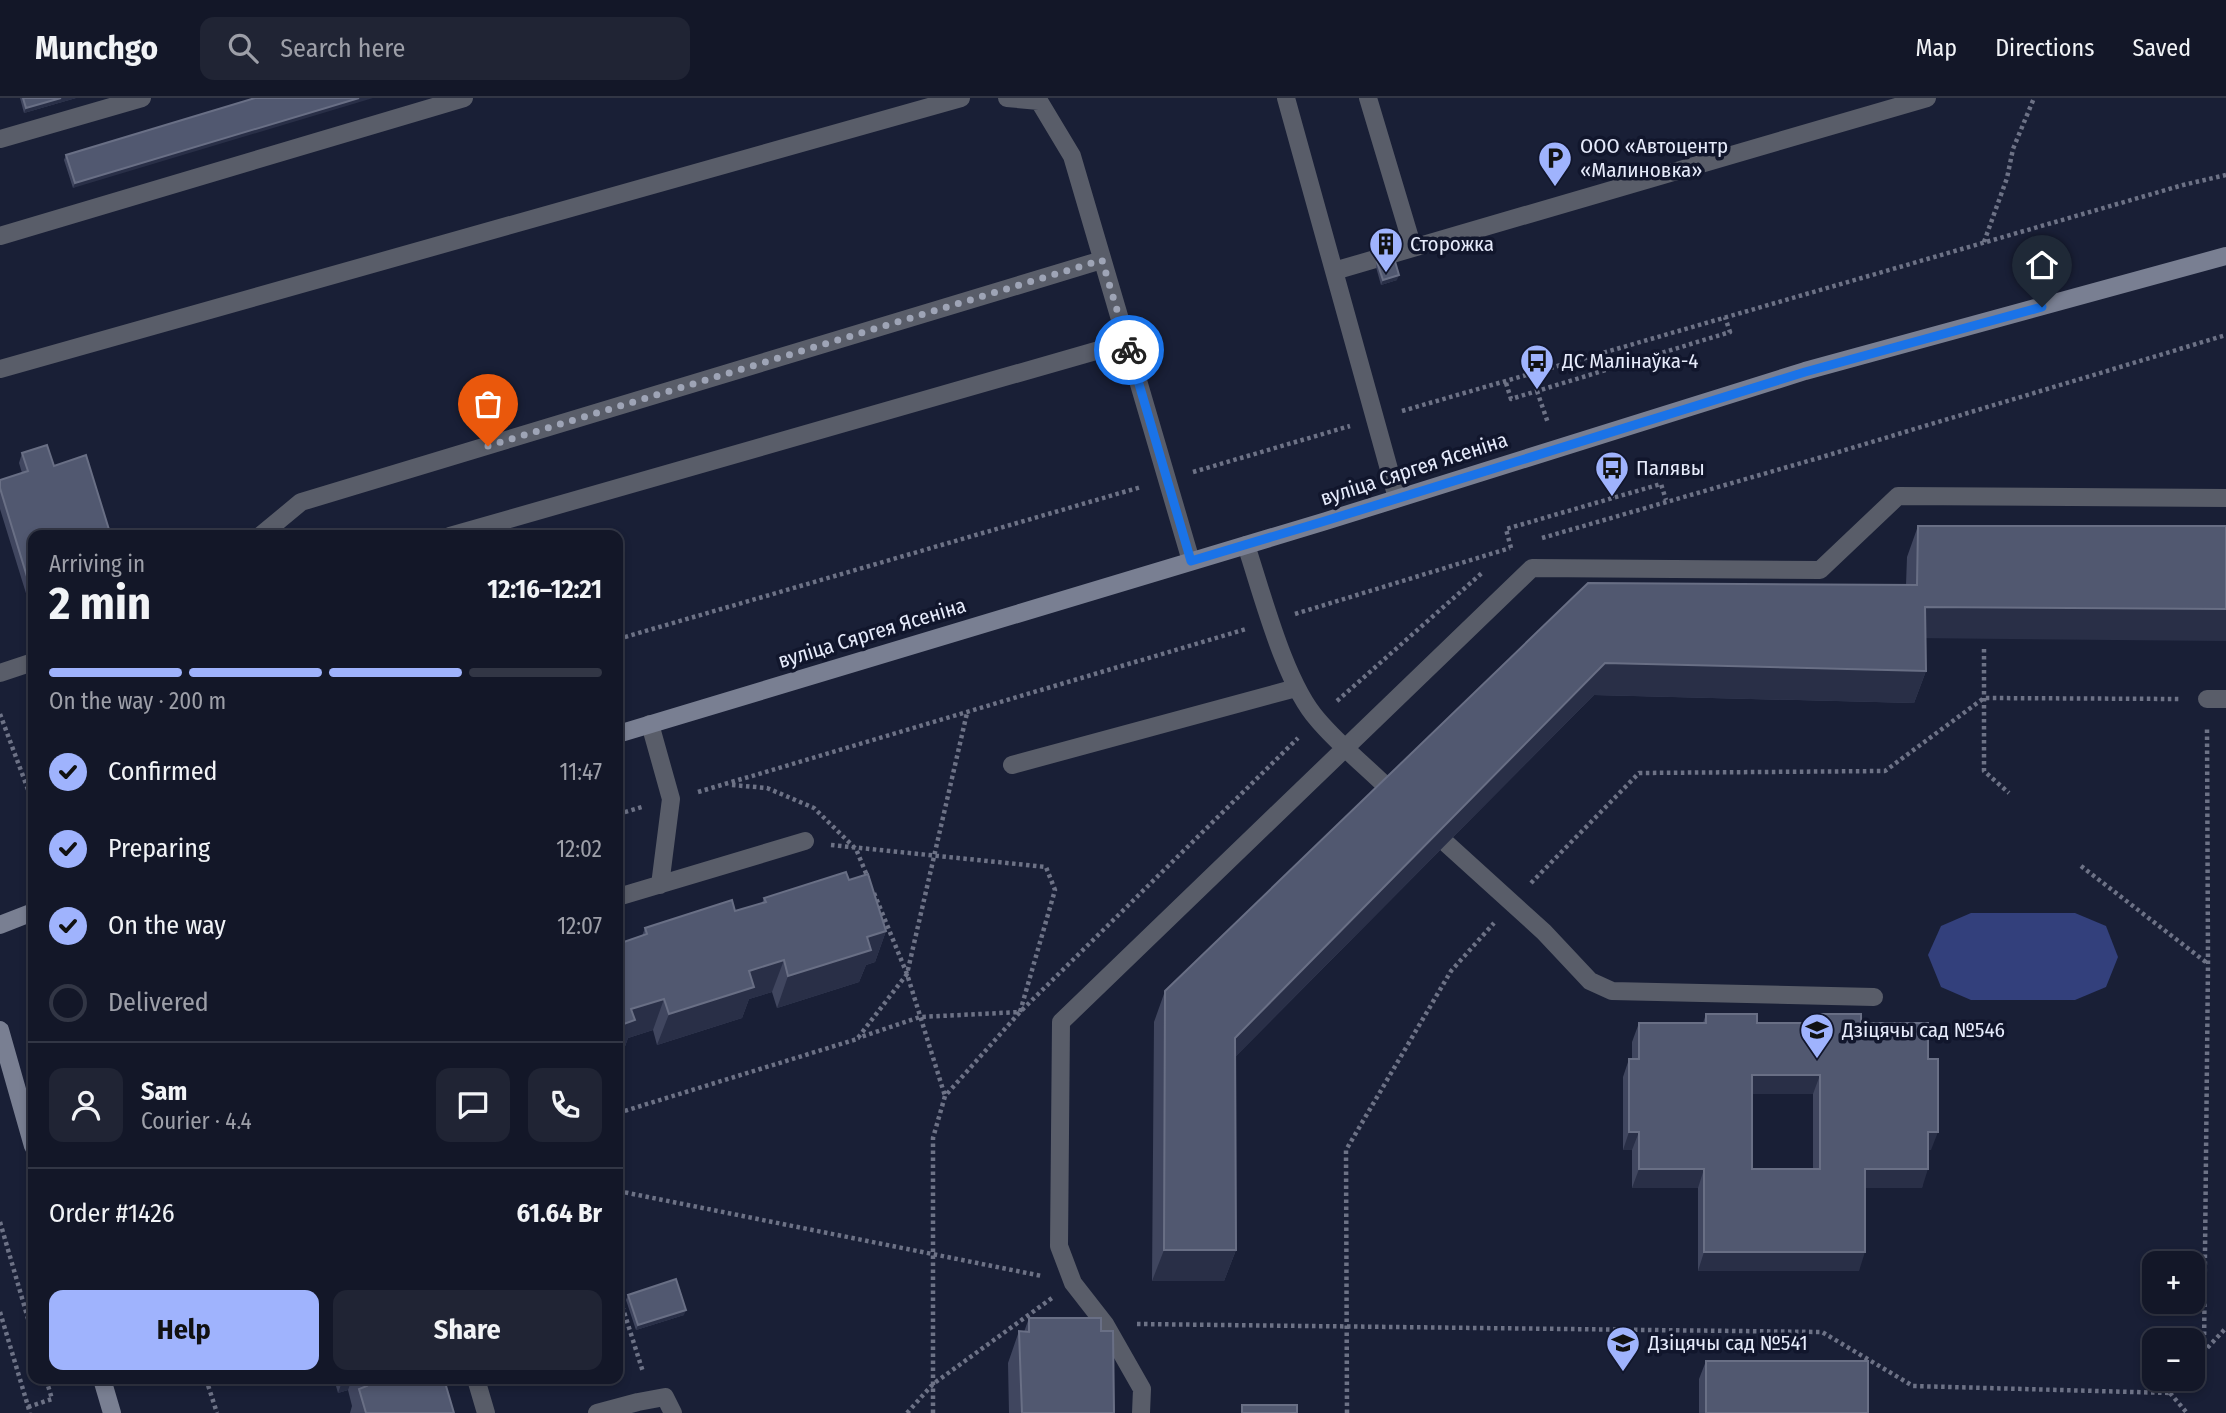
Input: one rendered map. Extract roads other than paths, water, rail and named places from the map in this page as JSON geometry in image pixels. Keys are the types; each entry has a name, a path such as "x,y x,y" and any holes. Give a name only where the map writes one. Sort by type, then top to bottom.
{"main road":[{"name":"вуліца Сяргея Ясеніна","path":"623,732 1247,545 1805,372 2226,256"},
{"path":"0,925 28,914"},
{"path":"0,1030 28,1128"},
{"path":"103,1384 112,1413"}],"lane":[{"path":"0,139 142,98"},
{"path":"2,230 464,98"},
{"path":"0,369 961,98"},
{"path":"1007,98 1039,101 1072,156 1191,561"},
{"path":"1286,98 1397,498"},
{"path":"1368,98 1413,248"},
{"path":"1334,271 1927,98"},
{"path":"267,530 301,502 1102,260"},
{"path":"471,530 1127,342"},
{"path":"1141,1413 1142,1388 1105,1324 1073,1283 1059,1246 1061,1022 1531,568 1820,570 1898,496 2226,498"},
{"path":"1247,545 1296,688 1316,719 1392,792"},
{"path":"0,673 28,664"},
{"path":"1012,765 1296,688"},
{"path":"2207,699 2226,699"},
{"path":"650,724 671,799 660,885"},
{"path":"623,896 804,841"},
{"path":"1447,844 1544,932 1590,981 1612,991 1874,997"},
{"path":"477,1384 486,1413"},
{"path":"597,1413 665,1397 673,1413"}],"place":[{"name":"ООО «Автоцентр «Малиновка»","path":"1555,188"},
{"name":"Сторожка","path":"1386,274"},
{"name":"ДС Малінаўка-4","path":"1537,391"},
{"name":"Палявы","path":"1612,498"},
{"name":"Дзіцячы сад №546","path":"1817,1060"},
{"name":"Дзіцячы сад №541","path":"1623,1373"}]}
